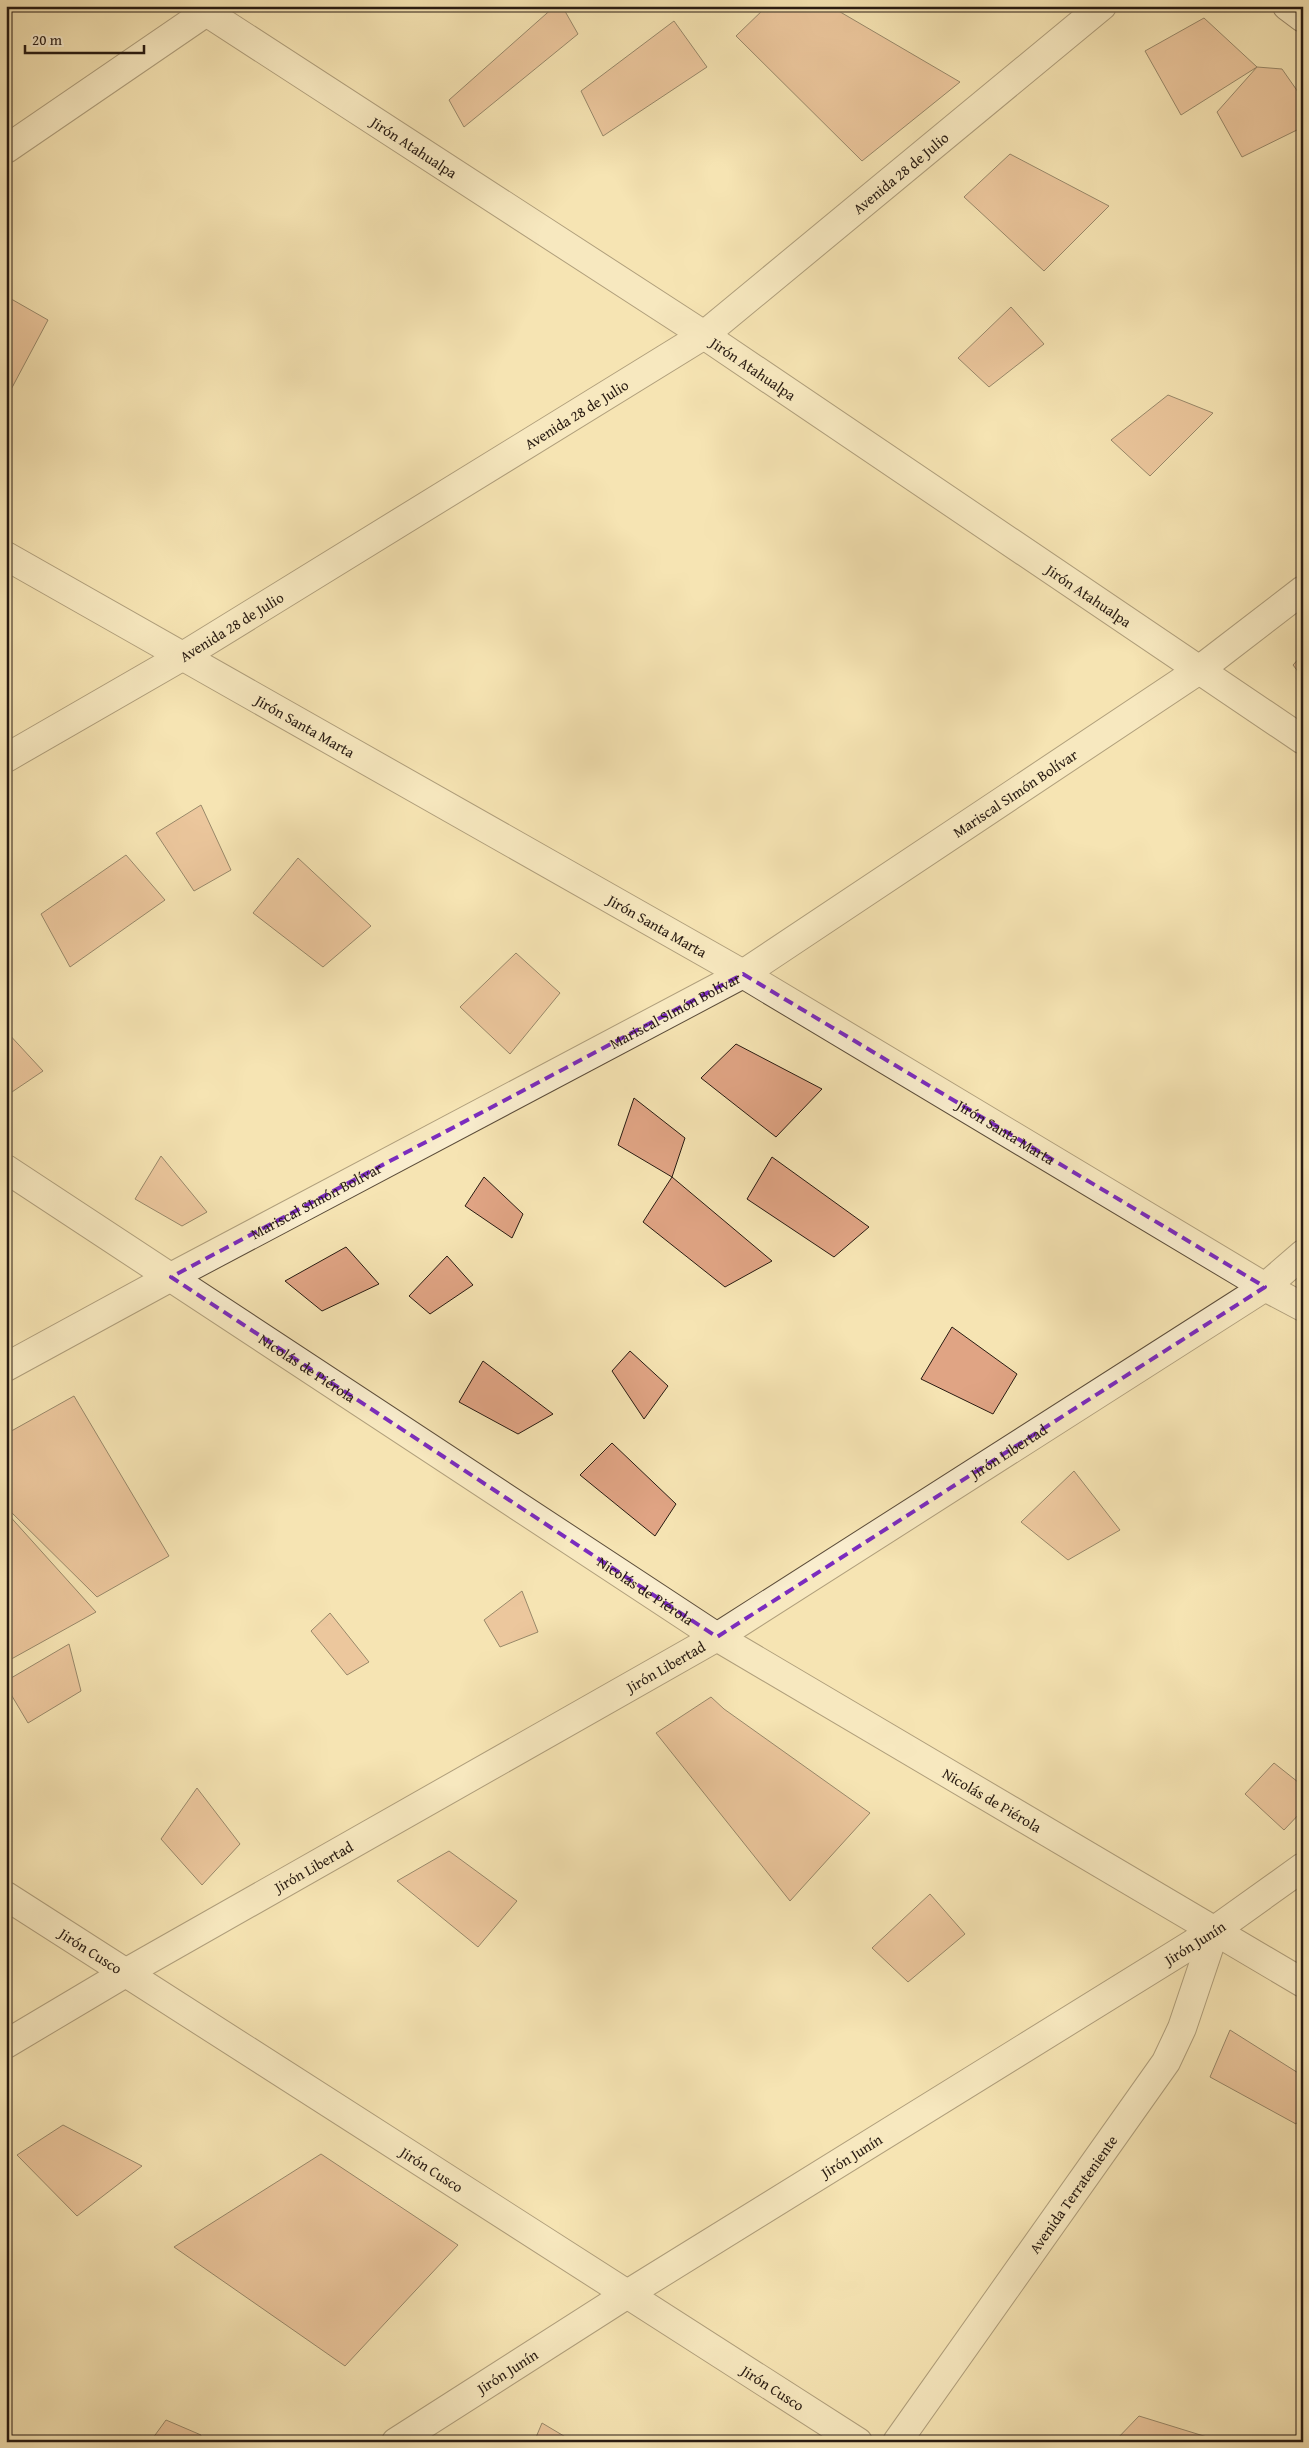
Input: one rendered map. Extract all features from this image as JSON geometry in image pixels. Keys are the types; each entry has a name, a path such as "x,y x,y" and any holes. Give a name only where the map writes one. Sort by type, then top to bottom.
{"street":[{"name":"Avenida 28 de Julio","path":"6,758 184,656 704,335 1102,6"},
{"path":"1287,6 1303,18"},
{"name":"Jirón Atahualpa","path":"207,9 704,335 1303,740"},
{"path":"6,149 207,9"},
{"name":"Jirón Santa Marta","path":"6,556 743,974 1303,1307"},
{"name":"Mariscal SImón Bolívar","path":"6,1367 743,974 1199,670 1303,590"},
{"name":"Nicolás de Piérola","path":"6,1169 717,1637 1303,1983"},
{"name":"Jirón Libertad","path":"6,2044 127,1972 717,1637 1265,1286 1303,1254"},
{"name":"Jirón Junín","path":"396,2442 628,2293 1215,1930 1303,1867"},
{"name":"Jirón Cusco","path":"6,1896 858,2442"},
{"name":"Avenida Terrateniente","path":"897,2442 1166,2062 1182,2028 1215,1930"}],"highlighted area":[{"path":"743,974 1265,1287 717,1637 171,1277"}],"building":[{"path":"555,6 562,6 578,34 464,127 449,100"},
{"path":"767,6 830,6 960,82 862,161 736,36"},
{"path":"1204,18 1257,67 1181,115 1145,51"},
{"path":"674,21 707,67 603,136 581,91"},
{"path":"1257,67 1282,69 1303,99 1303,127 1242,157 1217,112"},
{"path":"1010,154 1109,206 1044,271 964,197"},
{"path":"6,296 48,320 7,397 6,397"},
{"path":"1011,307 1044,344 989,387 958,358"},
{"path":"1168,395 1213,413 1150,476 1111,440"},
{"path":"1303,654 1303,678 1293,665"},
{"path":"201,805 231,870 194,891 156,833"},
{"path":"126,855 165,900 70,967 41,914"},
{"path":"298,858 371,926 323,967 253,913"},
{"path":"516,953 560,993 510,1054 460,1007"},
{"path":"6,1031 43,1071 6,1096"},
{"path":"736,1044 822,1089 776,1137 701,1078"},
{"path":"634,1098 685,1138 672,1177 618,1145"},
{"path":"161,1156 207,1212 182,1226 135,1199"},
{"path":"772,1157 869,1227 834,1257 747,1199"},
{"path":"484,1177 523,1214 512,1238 465,1206"},
{"path":"672,1177 772,1261 725,1287 643,1222"},
{"path":"346,1247 379,1284 322,1311 285,1281"},
{"path":"447,1256 473,1285 430,1314 409,1296"},
{"path":"952,1327 1017,1374 993,1414 921,1379"},
{"path":"630,1351 668,1386 644,1419 612,1371"},
{"path":"483,1361 553,1414 518,1434 459,1402"},
{"path":"74,1396 169,1556 97,1597 6,1507 6,1434"},
{"path":"612,1443 676,1504 655,1536 580,1475"},
{"path":"1074,1471 1120,1530 1068,1560 1021,1522"},
{"path":"6,1512 96,1612 6,1662"},
{"path":"522,1591 538,1632 500,1647 484,1620"},
{"path":"330,1613 369,1662 347,1675 311,1631"},
{"path":"69,1644 81,1691 28,1723 6,1686 6,1681"},
{"path":"711,1697 724,1709 870,1813 790,1901 656,1733"},
{"path":"1274,1763 1303,1786 1303,1810 1284,1830 1245,1794"},
{"path":"197,1788 240,1844 202,1885 161,1839"},
{"path":"449,1851 517,1901 478,1947 397,1881"},
{"path":"930,1894 965,1934 908,1982 872,1948"},
{"path":"1230,2030 1303,2076 1303,2115 1296,2124 1210,2077"},
{"path":"63,2125 142,2166 77,2216 17,2155"},
{"path":"321,2154 458,2245 345,2366 174,2247"},
{"path":"1139,2416 1220,2441 1114,2442"},
{"path":"166,2420 201,2435 199,2442 150,2442"},
{"path":"542,2423 574,2442 534,2442"}]}
